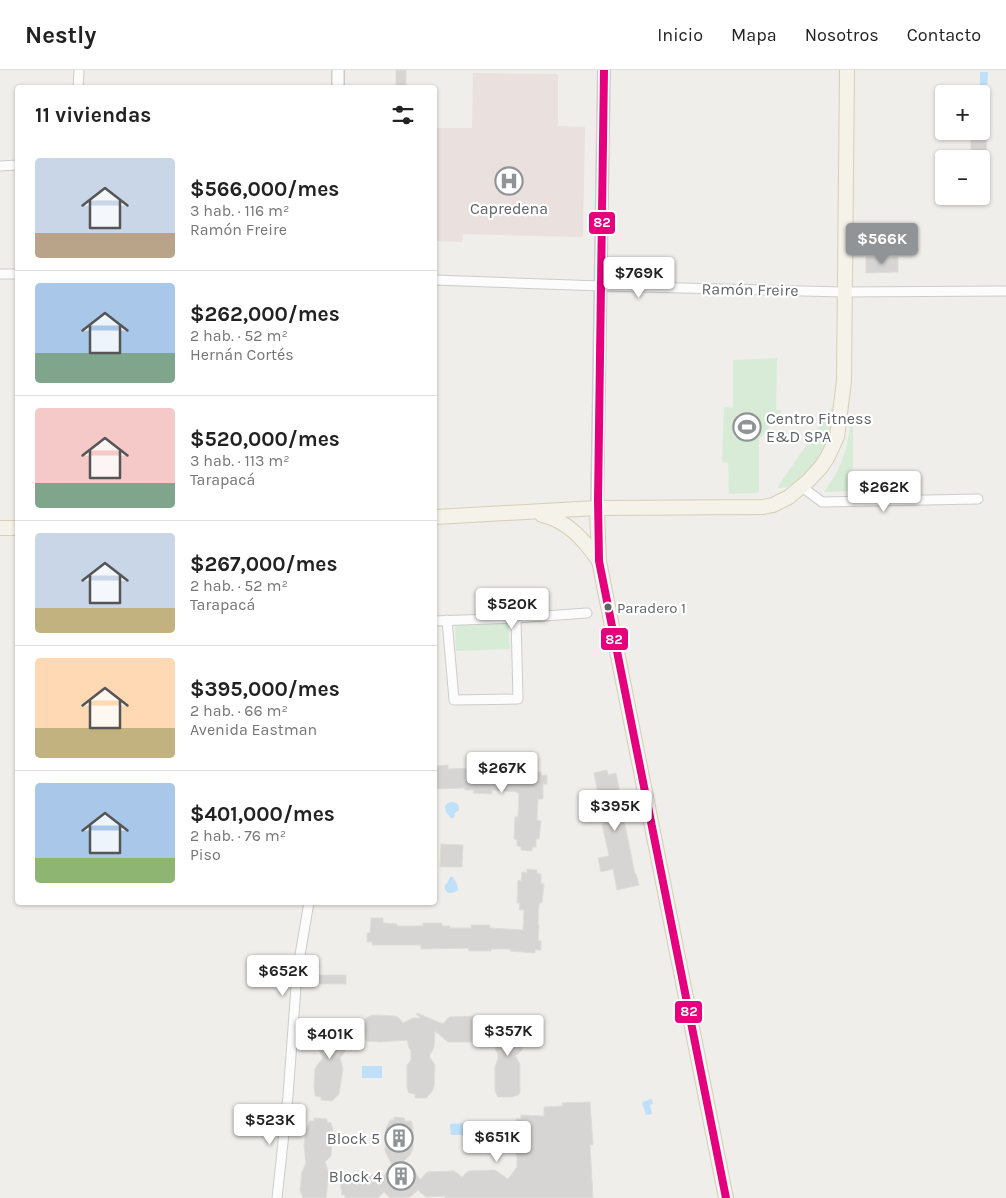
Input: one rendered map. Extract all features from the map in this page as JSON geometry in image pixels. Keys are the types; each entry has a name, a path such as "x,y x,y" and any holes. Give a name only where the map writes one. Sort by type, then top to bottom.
{"main road":[{"path":"437,517 598,508 763,507 782,501 802,487 821,467 833,448 837,437 844,381 847,70"},
{"path":"598,508 600,561 726,1198"},
{"path":"526,512 548,516 568,526 584,540 600,561"},
{"path":"0,528 15,528"}],"street":[{"path":"78,85 79,70"},
{"path":"338,70 338,85"},
{"path":"598,508 604,70"},
{"path":"0,166 15,166"},
{"path":"0,274 15,274"},
{"name":"Ramón Freire","path":"437,280 844,292 1006,291"},
{"path":"802,487 822,502 978,499"},
{"path":"437,621 587,613"},
{"path":"447,620 454,700 518,698 516,618"},
{"path":"277,1198 288,1096 296,987 308,905"}],"shaded area":[{"name":"Capredena","path":"473,73 558,74 558,126 585,127 583,237 463,234 462,242 437,241 437,128 472,128"}],"green space":[{"name":"Centro Fitness E&D SPA","path":"777,358 776,410 781,410 781,415 759,439 759,493 729,494 728,463 722,462 724,407 733,408 733,360"},
{"path":"835,403 830,439 822,456 806,476 788,487 777,488"},
{"path":"853,415 853,491 824,492 836,474 844,456 851,417"},
{"path":"508,621 510,649 456,651 455,623"}],"water":[{"path":"980,72 988,72 987,85 980,85"},
{"path":"451,802 459,806 459,810 455,813 454,818 451,818 446,812 445,806"},
{"path":"450,877 453,877 458,890 451,893 447,892 445,888"},
{"path":"362,1066 382,1066 382,1078 362,1078"},
{"path":"652,1099 653,1104 650,1105 652,1114 646,1115 642,1102"},
{"path":"470,1123 470,1135 451,1135 450,1124"}],"building":[{"path":"396,70 406,70 406,85 396,85"},
{"path":"971,140 987,140 986,150 971,150"},
{"path":"866,257 898,257 898,272 866,273"},
{"path":"448,765 448,769 495,768 495,771 541,772 541,775 547,775 547,784 543,784 543,799 538,799 537,820 541,821 539,839 536,839 536,847 532,847 532,851 521,850 521,847 517,846 517,840 514,839 515,817 518,817 519,793 492,790 492,794 473,793 474,790 465,790 465,788 437,789 437,766"},
{"path":"607,770 608,775 616,773 635,874 639,885 617,890 613,869 601,872 598,858 609,856 594,773"},
{"path":"441,844 463,845 462,867 440,867"},
{"path":"527,869 537,870 537,873 541,874 541,884 544,884 542,903 539,903 538,925 538,941 541,941 541,950 535,950 535,953 510,951 510,949 469,951 468,948 421,949 421,945 372,945 372,942 367,942 371,918 383,918 383,923 397,924 397,926 423,926 423,923 442,923 442,926 450,926 450,928 471,928 471,925 490,925 490,928 523,930 524,910 519,910 520,903 517,903 518,880 521,881 522,872 527,873"},
{"path":"319,975 346,975 346,984 319,984"},
{"path":"417,1013 443,1024 449,1017 476,1016 481,1023 482,1037 475,1042 448,1042 435,1031 434,1048 429,1056 435,1065 434,1086 432,1092 426,1098 415,1098 415,1094 409,1093 407,1088 407,1065 411,1060 411,1050 407,1040 366,1041 365,1034 362,1034 365,1019 373,1015 398,1017 403,1023 413,1018 421,1018"},
{"path":"508,1018 516,1018 523,1027 522,1050 515,1056 520,1064 520,1093 513,1097 498,1097 495,1091 495,1066 498,1054 495,1049 495,1026 498,1022"},
{"path":"328,1021 343,1024 347,1029 345,1052 340,1058 343,1069 339,1094 332,1101 321,1100 321,1097 315,1096 314,1086 315,1068 323,1058 318,1048 320,1028 322,1024"},
{"path":"590,1102 593,1145 590,1145 593,1198 445,1198 445,1196 426,1197 418,1190 410,1197 390,1198 384,1192 378,1198 345,1198 345,1195 342,1195 340,1182 348,1177 375,1175 381,1179 392,1165 385,1151 386,1128 390,1120 394,1120 394,1117 411,1121 413,1127 413,1148 410,1155 404,1161 413,1168 420,1180 427,1172 454,1171 462,1177 468,1171 495,1170 508,1179 517,1167 517,1156 514,1151 514,1125 516,1119 521,1119 521,1115 544,1116 544,1107 563,1106 562,1103"},
{"path":"314,1118 327,1119 327,1122 331,1123 333,1129 331,1156 325,1162 329,1173 326,1198 303,1198 300,1190 302,1172 306,1163 304,1146 306,1129 310,1121 314,1121"}],"transit line":[{"name":"82","path":"604,70 598,500 599,561 726,1198"}],"place":[{"name":"Capredena","path":"509,181"},
{"name":"Centro Fitness E&D SPA","path":"747,427"},
{"name":"Paradero 1","path":"608,607"},
{"name":"Block 5","path":"399,1138"},
{"name":"Block 4","path":"401,1176"}]}
